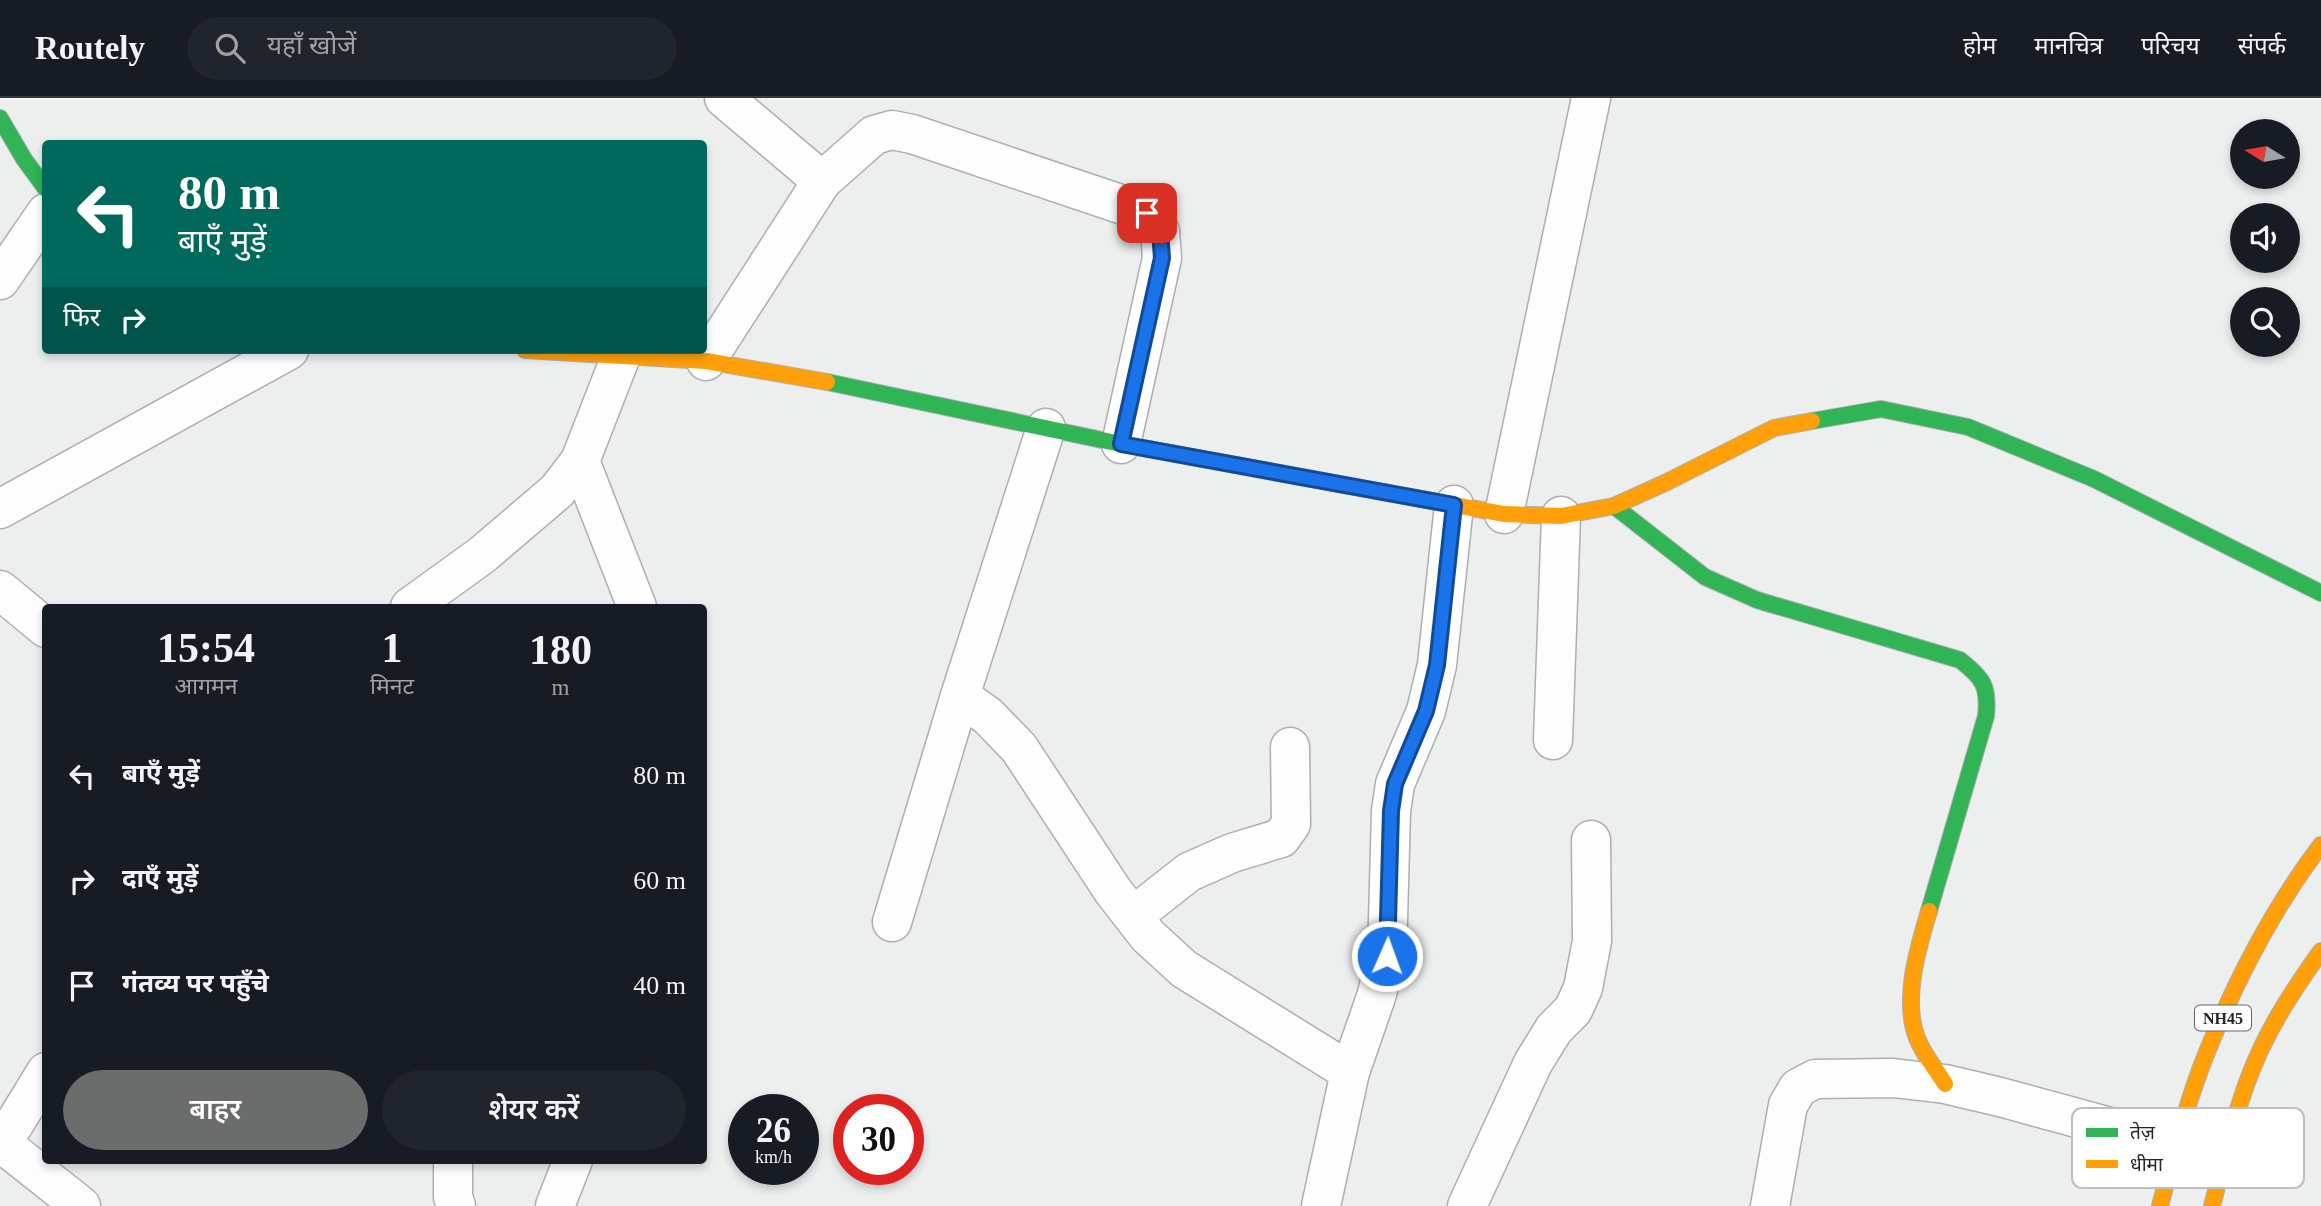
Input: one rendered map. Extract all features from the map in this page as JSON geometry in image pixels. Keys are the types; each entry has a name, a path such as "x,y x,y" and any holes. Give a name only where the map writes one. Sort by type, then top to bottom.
{"main road":[{"path":"0,118 42,184"},
{"path":"589,354 706,360 819,380 1121,444 1504,514 1561,516 1614,506 1774,428 1881,409 1968,427 2094,479 2321,593"},
{"path":"1614,506 1705,577 1757,600 1960,660 1980,675 1989,694 1986,716 1918,950 1910,1010 1917,1039 1945,1084"},
{"name":"NH45","path":"2188,1108 2207,1052 2248,964 2297,877 2321,845"},
{"name":"NH45","path":"2239,1108 2252,1071 2276,1021 2321,951"},
{"name":"NH45","path":"2160,1206 2165,1188"},
{"name":"NH45","path":"2212,1206 2217,1188"}],"street":[{"path":"724,98 822,181"},
{"path":"1504,514 1591,98"},
{"path":"706,360 822,181 874,135 892,130 912,134 1147,213 1160,232 1162,258 1121,444"},
{"path":"0,280 42,219"},
{"path":"0,509 282,354"},
{"path":"414,604 482,555 557,491 580,461 621,356"},
{"path":"892,922 960,696 1046,428"},
{"path":"580,461 636,604"},
{"path":"1321,1206 1350,1072 1387,956 1391,811 1395,784 1426,711 1437,665 1454,505"},
{"path":"1553,740 1561,516"},
{"path":"0,590 42,625"},
{"path":"960,696 988,716 1018,748 1113,891 1149,936 1184,969 1350,1072"},
{"path":"1133,916 1189,873 1232,853 1280,838 1291,824 1290,747"},
{"path":"1467,1206 1533,1063 1554,1029 1573,1010 1583,988 1592,942 1591,840"},
{"path":"42,1078 1,1144 82,1206"},
{"path":"1770,1206 1788,1105 1798,1088 1815,1079 1893,1078 1945,1084 2072,1117"},
{"path":"453,1164 453,1197 456,1206"},
{"path":"555,1206 571,1164"}],"traffic: fast":[{"path":"0,118 42,184"},
{"path":"827,382 1121,444 1378,491"},
{"path":"1812,421 1881,409 1968,427 2094,479 2321,593"},
{"path":"1614,506 1705,577 1757,600 1960,660 1979,678 1985,690 1986,716 1929,911"}],"traffic: slow":[{"path":"591,354 706,361 827,382"},
{"path":"1378,491 1504,514 1561,516 1614,506 1774,428 1812,421"},
{"path":"2187,1108 2218,1025 2243,971 2287,893 2321,845"},
{"path":"1929,911 1913,974 1911,1007 1917,1038 1945,1084"},
{"path":"2238,1108 2265,1040 2282,1009 2321,951"},
{"path":"2160,1206 2165,1188"},
{"path":"2212,1206 2217,1188"}],"route":[{"path":"1147,213 1160,232 1162,258 1121,444 1454,505 1437,665 1426,711 1395,784 1391,811 1392,852 1387,956"}]}
